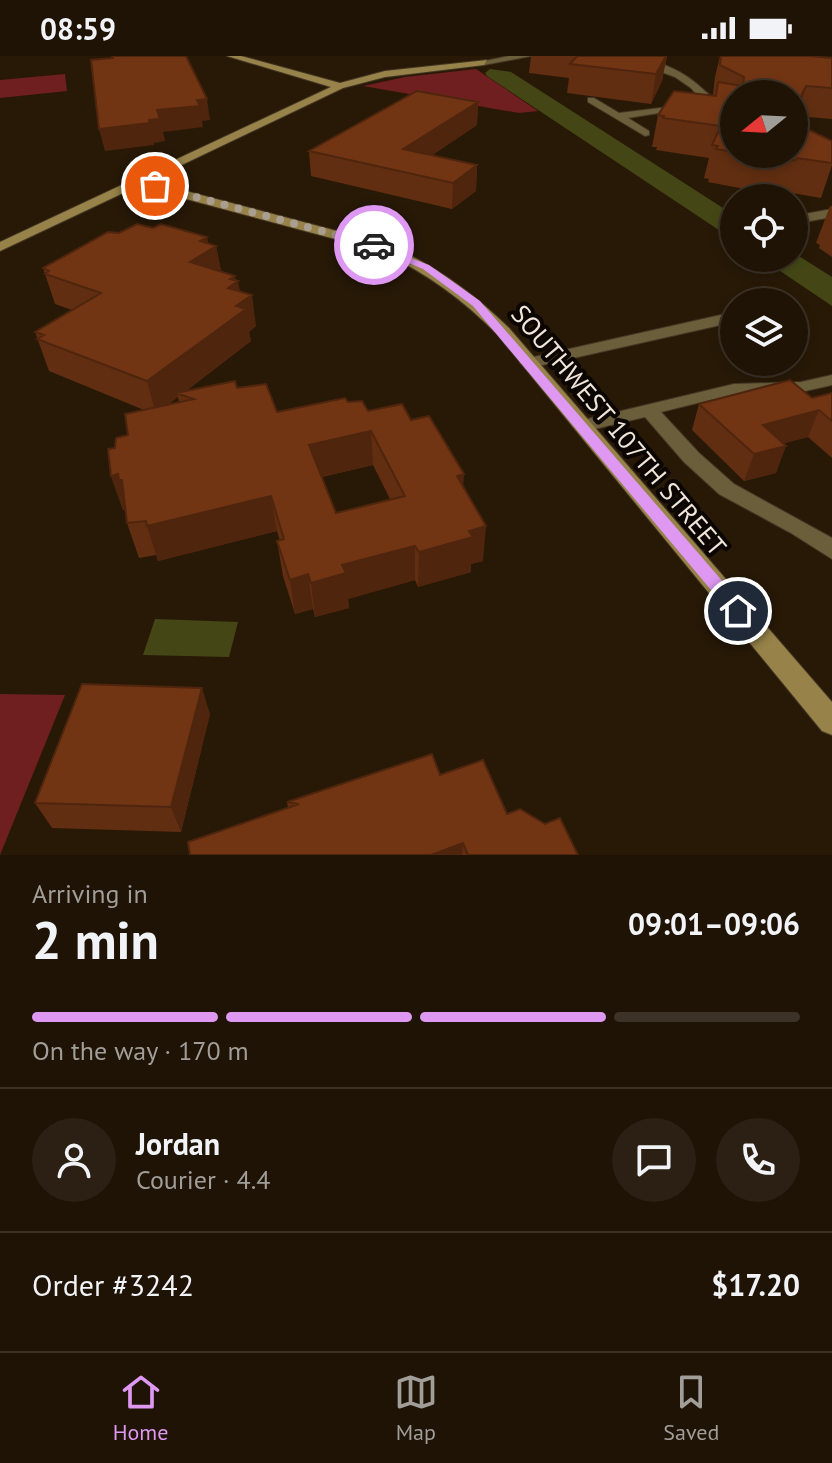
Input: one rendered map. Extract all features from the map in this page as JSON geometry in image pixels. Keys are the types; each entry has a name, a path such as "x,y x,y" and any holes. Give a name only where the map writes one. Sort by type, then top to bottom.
{"street":[{"path":"231,56 340,86"},
{"path":"484,62 499,56"},
{"path":"0,247 340,86 385,74 527,56"},
{"path":"623,56 635,56 686,79 713,105"},
{"path":"591,100 645,133"},
{"path":"618,116 713,105 720,107"},
{"name":"SOUTHWEST 107TH STREET","path":"137,182 360,241 419,263 447,280 476,304 529,363 832,722"},
{"path":"808,217 832,213"},
{"path":"529,363 720,320"},
{"path":"582,426 734,389 801,387 832,380"},
{"path":"649,410 724,486 759,508 803,527 832,551"}],"shaded area":[{"path":"476,69 538,111 519,113 363,86 405,77"},
{"path":"490,69 511,72 720,206 720,231 487,76 485,73"},
{"path":"65,74 67,91 0,98 0,80"},
{"path":"808,262 832,277 832,306 808,288 782,272 808,272"},
{"path":"155,619 238,622 229,657 143,655"},
{"path":"0,694 65,695 0,855"}],"building":[{"path":"112,56 186,56 207,99 197,100 200,106 157,110 160,119 149,120 150,123 99,129 91,60"},
{"path":"577,56 666,56 656,74 570,64"},
{"path":"721,56 832,58 832,88 808,86 808,80 744,80 744,77 720,65"},
{"path":"718,82 720,126 658,115 674,91 716,96"},
{"path":"417,91 478,102 403,149 477,165 453,183 309,151"},
{"path":"720,128 720,150 712,145"},
{"path":"808,130 832,141 832,163 808,160"},
{"path":"137,224 153,228 161,224 207,237 200,241 216,246 190,262 235,276 230,279 238,281 228,288 252,295 236,306 246,309 147,381 37,339 44,335 35,332 101,293 45,274 49,271 43,268 108,232 119,233"},
{"path":"790,380 812,398 832,393 832,421 819,410 763,425 786,446 754,454 699,404"},
{"path":"235,381 237,388 266,384 277,412 345,398 348,402 362,401 368,411 402,404 411,420 429,416 464,474 457,476 486,526 469,531 473,537 419,552 415,546 342,565 346,573 311,583 308,574 290,580 277,541 284,539 271,496 147,526 146,521 127,523 122,480 119,480 118,474 111,476 108,449 115,448 116,438 128,435 125,414 194,399 176,393","holes":["371,431 405,496 336,513 309,445"]},
{"path":"82,684 202,688 171,807 35,803"},
{"path":"432,754 440,775 483,760 507,814 520,809 545,824 560,818 578,855 468,855 463,843 431,855 190,855 188,842 299,804 287,802"}],"way so far":[{"path":"155,186 374,245"}],"route":[{"path":"374,245 426,267 447,280 503,331 738,611"}]}
